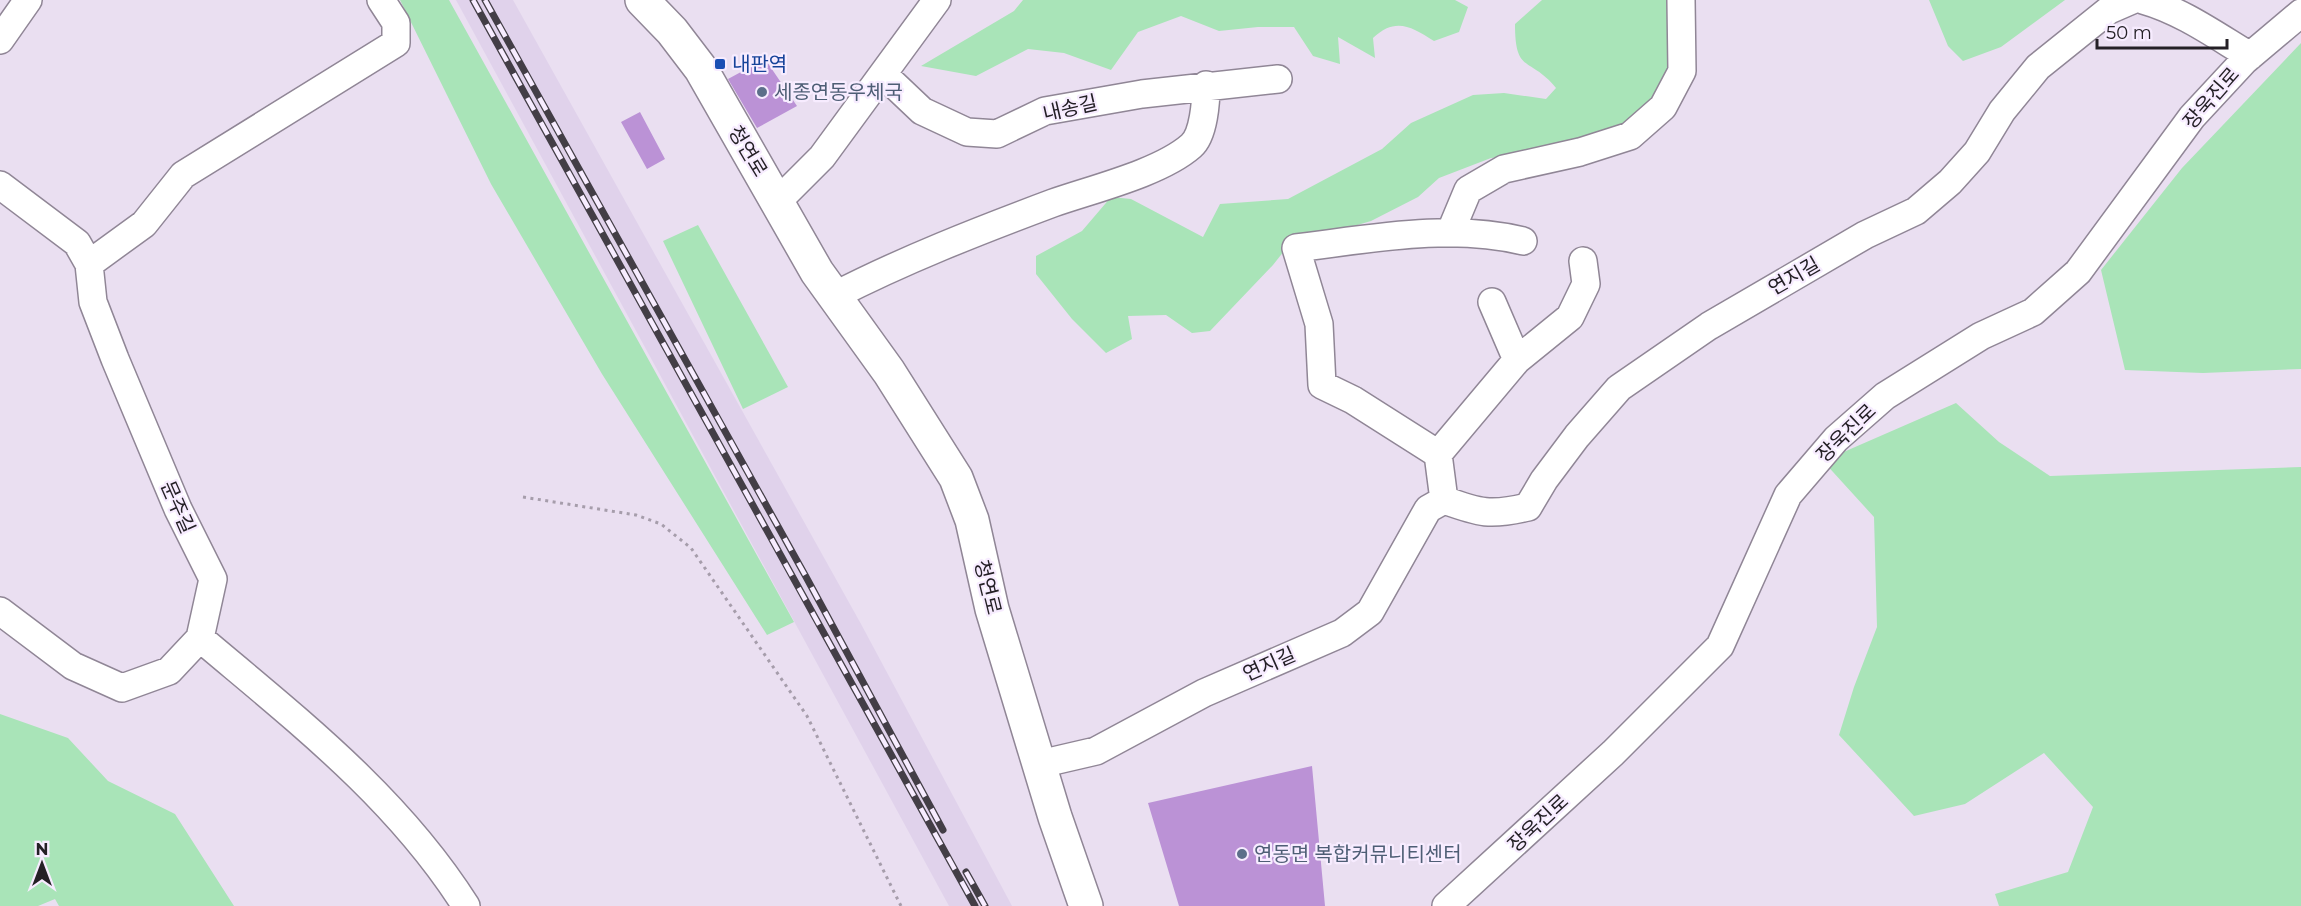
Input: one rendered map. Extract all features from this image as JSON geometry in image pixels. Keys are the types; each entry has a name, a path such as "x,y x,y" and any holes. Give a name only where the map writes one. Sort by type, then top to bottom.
{"main road":[{"name":"청연로","path":"655,4 701,69 817,272 889,372 956,477 972,520 992,609 1086,906"}],"street":[{"path":"0,40 28,0"},
{"path":"89,264 144,224 183,175 396,43 396,23 381,0"},
{"path":"778,201 822,157 937,0"},
{"path":"1450,232 1468,190 1504,169 1580,152 1630,136 1663,107 1682,71 1681,0"},
{"name":"연지길","path":"1040,764 1096,751 1204,693 1342,633 1370,612 1428,509 1444,500 1472,510 1499,514 1528,507 1544,480 1576,436 1619,388 1709,326 1865,235 1916,210 1950,182 1977,152 2002,111 2038,67 2109,10 2133,0"},
{"path":"2143,0 2162,5 2250,56"},
{"name":"장욱진로","path":"1446,906 1613,753 1720,646 1788,495 1836,439 1885,396 1981,336 2033,312 2079,272 2192,117 2250,56 2301,14"},
{"name":"내송길","path":"884,75 922,111 967,132 997,134 1045,111 1206,85 1278,79"},
{"path":"834,296 889,268 1051,204 1166,163 1194,145 1206,111 1206,85"},
{"name":"문주길","path":"0,185 77,243 89,264 93,302 177,509 213,579 200,638"},
{"path":"1438,454 1353,400 1322,385 1319,324 1296,248 1450,232 1490,233 1523,241"},
{"path":"1444,500 1438,454 1517,360 1569,317 1586,284 1583,261"},
{"path":"1492,302 1517,360"},
{"path":"0,612 72,666 122,688 169,671 200,638 302,723 392,807 443,870 466,906"}],"path":[{"path":"523,497 636,515 661,524 691,548 807,716 901,906"}],"shaded area":[{"path":"456,0 513,0 861,624 1012,906 949,906"}],"green space":[{"path":"400,0 449,0 794,622 767,635 602,374 491,184"},
{"path":"1023,0 1455,0 1468,7 1459,32 1434,41 1418,31 1403,26 1381,31 1373,38 1375,58 1338,37 1340,64 1313,56 1294,27 1258,27 1219,31 1181,16 1138,32 1111,70 1064,53 1028,49 976,76 921,66 1014,11"},
{"path":"1542,0 1678,0 1682,20 1665,84 1626,126 1542,153 1491,158 1439,178 1418,197 1371,221 1320,236 1292,241 1273,265 1210,331 1192,333 1166,315 1128,316 1132,339 1106,353 1072,319 1036,274 1036,256 1082,231 1111,197 1131,199 1203,237 1220,204 1288,199 1382,149 1411,123 1473,95 1504,93 1546,99 1556,88 1521,58 1515,24"},
{"path":"1929,0 2065,0 2001,47 1963,61 1948,46"},
{"path":"2301,43 2301,369 2203,373 2125,370 2101,270 2182,168"},
{"path":"698,225 788,387 743,409 663,241"},
{"path":"1956,403 1999,442 2050,476 2301,467 2301,906 1999,906 1995,894 2068,872 2093,807 2044,753 1965,804 1914,816 1839,735 1877,627 1874,517 1823,461"},
{"path":"0,714 68,738 108,781 175,814 234,906 59,906 55,899 38,906 0,906"}],"building":[{"name":"세종연동우체국","path":"765,59 797,106 757,128 728,79"},
{"path":"640,112 665,159 647,169 621,122"},
{"name":"연동면 복합커뮤니티센터","path":"1312,766 1325,906 1179,906 1148,803"}],"railway":[{"path":"473,0 975,906"},
{"path":"485,0 805,575 943,830"},
{"path":"966,872 985,906"}],"place":[{"name":"내판역","path":"720,64"},
{"name":"세종연동우체국","path":"762,92"},
{"name":"연동면 복합커뮤니티센터","path":"1242,854"}]}
